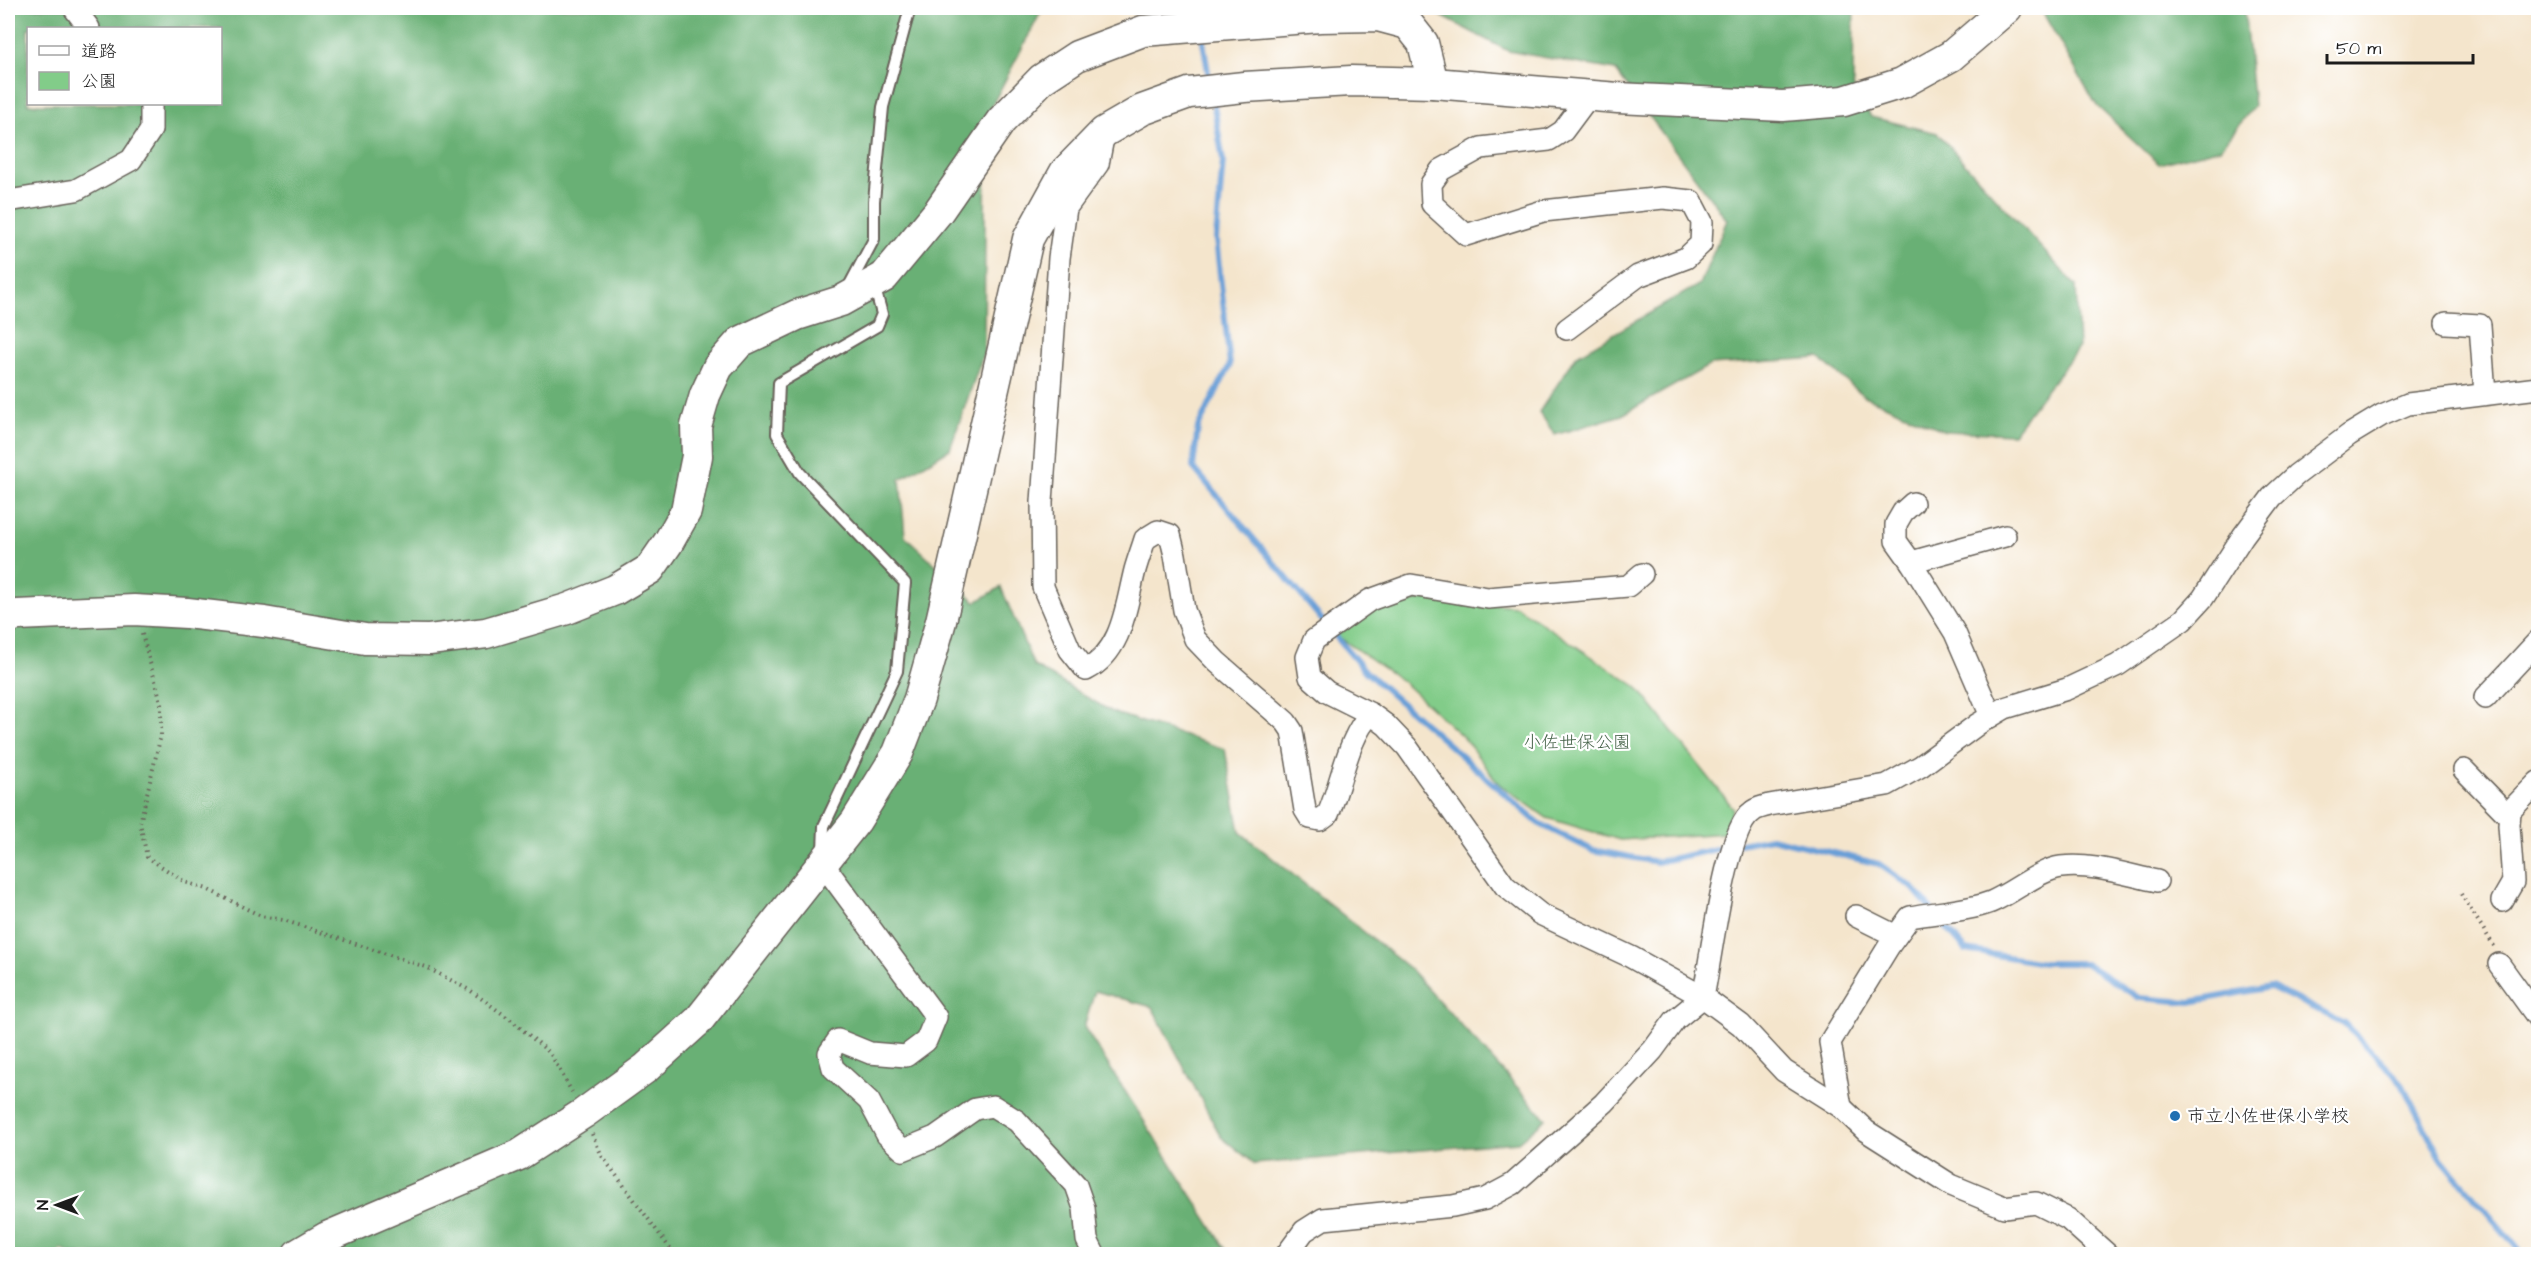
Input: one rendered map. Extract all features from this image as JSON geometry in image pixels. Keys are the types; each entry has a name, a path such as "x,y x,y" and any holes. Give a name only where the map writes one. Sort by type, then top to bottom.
{"street":[{"path":"74,8 88,27"},
{"path":"298,1254 327,1237 519,1155 584,1113 646,1068 698,1021 856,821 898,753 919,699 940,621 1028,239 1065,172 1104,132 1142,110 1188,93 1351,81 1433,83 1589,96 1784,106 1844,101 1902,83 1951,56 2007,8"},
{"path":"8,618 17,615 134,610 187,613 264,622 365,639 429,640 486,633 567,609 615,590 650,569 686,511 697,456 696,426 705,395 718,367 740,342 769,327 841,301 884,277 909,249 1001,121 1042,79 1077,56 1143,31 1199,25 1378,16 1408,24 1423,43 1433,83"},
{"path":"1567,329 1638,276 1686,258 1701,244 1702,222 1690,201 1663,198 1543,211 1466,235 1432,204 1431,184 1441,171 1481,148 1549,140 1563,131 1589,96"},
{"path":"8,201 76,190 131,160 151,130 152,105"},
{"path":"1104,132 1098,164 1066,208 1059,258 1042,502 1043,587 1057,622 1071,650 1086,670 1099,663 1111,649 1123,619 1145,538 1158,531 1170,535 1184,610 1195,639 1217,662 1286,722 1292,731 1305,810 1310,818 1320,820 1328,814 1364,721 1371,714"},
{"path":"2446,323 2480,325 2485,394"},
{"path":"1287,1254 1304,1231 1323,1219 1454,1206 1485,1200 1513,1184 1604,1103 1653,1050 1675,1020 1703,997 1722,883 1739,832 1750,812 1769,805 1887,785 1921,766 2005,708 2067,689 2118,665 2183,620 2203,598 2243,536 2272,497 2296,475 2349,435 2382,415 2408,404 2538,388"},
{"path":"1913,503 1903,512 1896,524 1896,541 1954,633 1991,716"},
{"path":"1911,562 2005,536"},
{"path":"1642,574 1628,586 1488,598 1411,585 1370,600 1314,640 1307,657 1310,677 1327,692 1371,714 1386,725 1407,747 1505,885 1540,914 1631,957 1703,997 1741,1025 1784,1071 1841,1107 1866,1131 1951,1185 2004,1207 2036,1203 2068,1219 2107,1254"},
{"path":"2484,698 2517,662 2537,648"},
{"path":"2464,770 2509,816"},
{"path":"2502,901 2513,882 2510,811 2538,782"},
{"path":"823,864 936,1017 926,1041 906,1056 870,1053 838,1040 829,1053 833,1068 870,1101 888,1135 903,1150 935,1137 975,1109 993,1106 1017,1121 1076,1185 1084,1208 1087,1240 1094,1254"},
{"path":"1841,1107 1830,1042 1910,917 1974,908 1994,901 2058,868 2075,866 2157,881"},
{"path":"1856,916 1896,936"},
{"path":"2497,957 2538,1018"}],"lane":[{"path":"841,301 874,239 874,201 883,107 910,8"},
{"path":"823,864 824,826 897,671 904,583 800,473 777,434 779,383 877,326 882,314 873,283"}],"path":[{"path":"134,610 161,702 161,735 140,822 147,856 185,882 207,889 261,916 283,920 426,967 471,991 511,1020 550,1053 584,1113 602,1156 674,1254"},
{"path":"2461,894 2497,957"}],"green space":[{"path":"8,8 1059,8 1041,12 986,117 984,352 950,449 900,479 905,536 976,602 1001,587 1034,666 1112,712 1225,749 1240,832 1410,969 1546,1119 1518,1142 1255,1164 1221,1137 1152,1007 1095,991 1084,1027 1229,1254 71,1254 61,1249 59,1254 8,1254"},
{"path":"1426,8 1854,8 1853,86 1871,117 1937,133 2076,286 2079,347 2013,434 1945,431 1864,396 1819,358 1710,365 1622,415 1555,435 1539,412 1577,355 1700,284 1727,220 1615,70 1508,51"},
{"path":"2040,8 2244,8 2254,106 2221,148 2159,164 2097,106"},
{"name":"小佐世保公園","path":"1433,598 1516,606 1637,687 1733,808 1726,833 1620,840 1547,818 1499,784 1464,738 1402,681 1336,635 1378,606"}],"waterway":[{"path":"1202,35 1210,84"},
{"path":"1213,100 1223,161 1216,239 1230,365 1198,427 1193,467 1366,672 1538,823 1592,850 1657,862 1730,846"},
{"path":"1740,844 1771,838 1879,864 1913,888 1931,909"},
{"path":"1937,917 1966,950 2044,963 2085,963 2139,998 2190,1002 2271,987 2344,1023 2401,1082 2440,1157 2520,1254"}],"place":[{"name":"市立小佐世保小学校","path":"2175,1116"}]}
